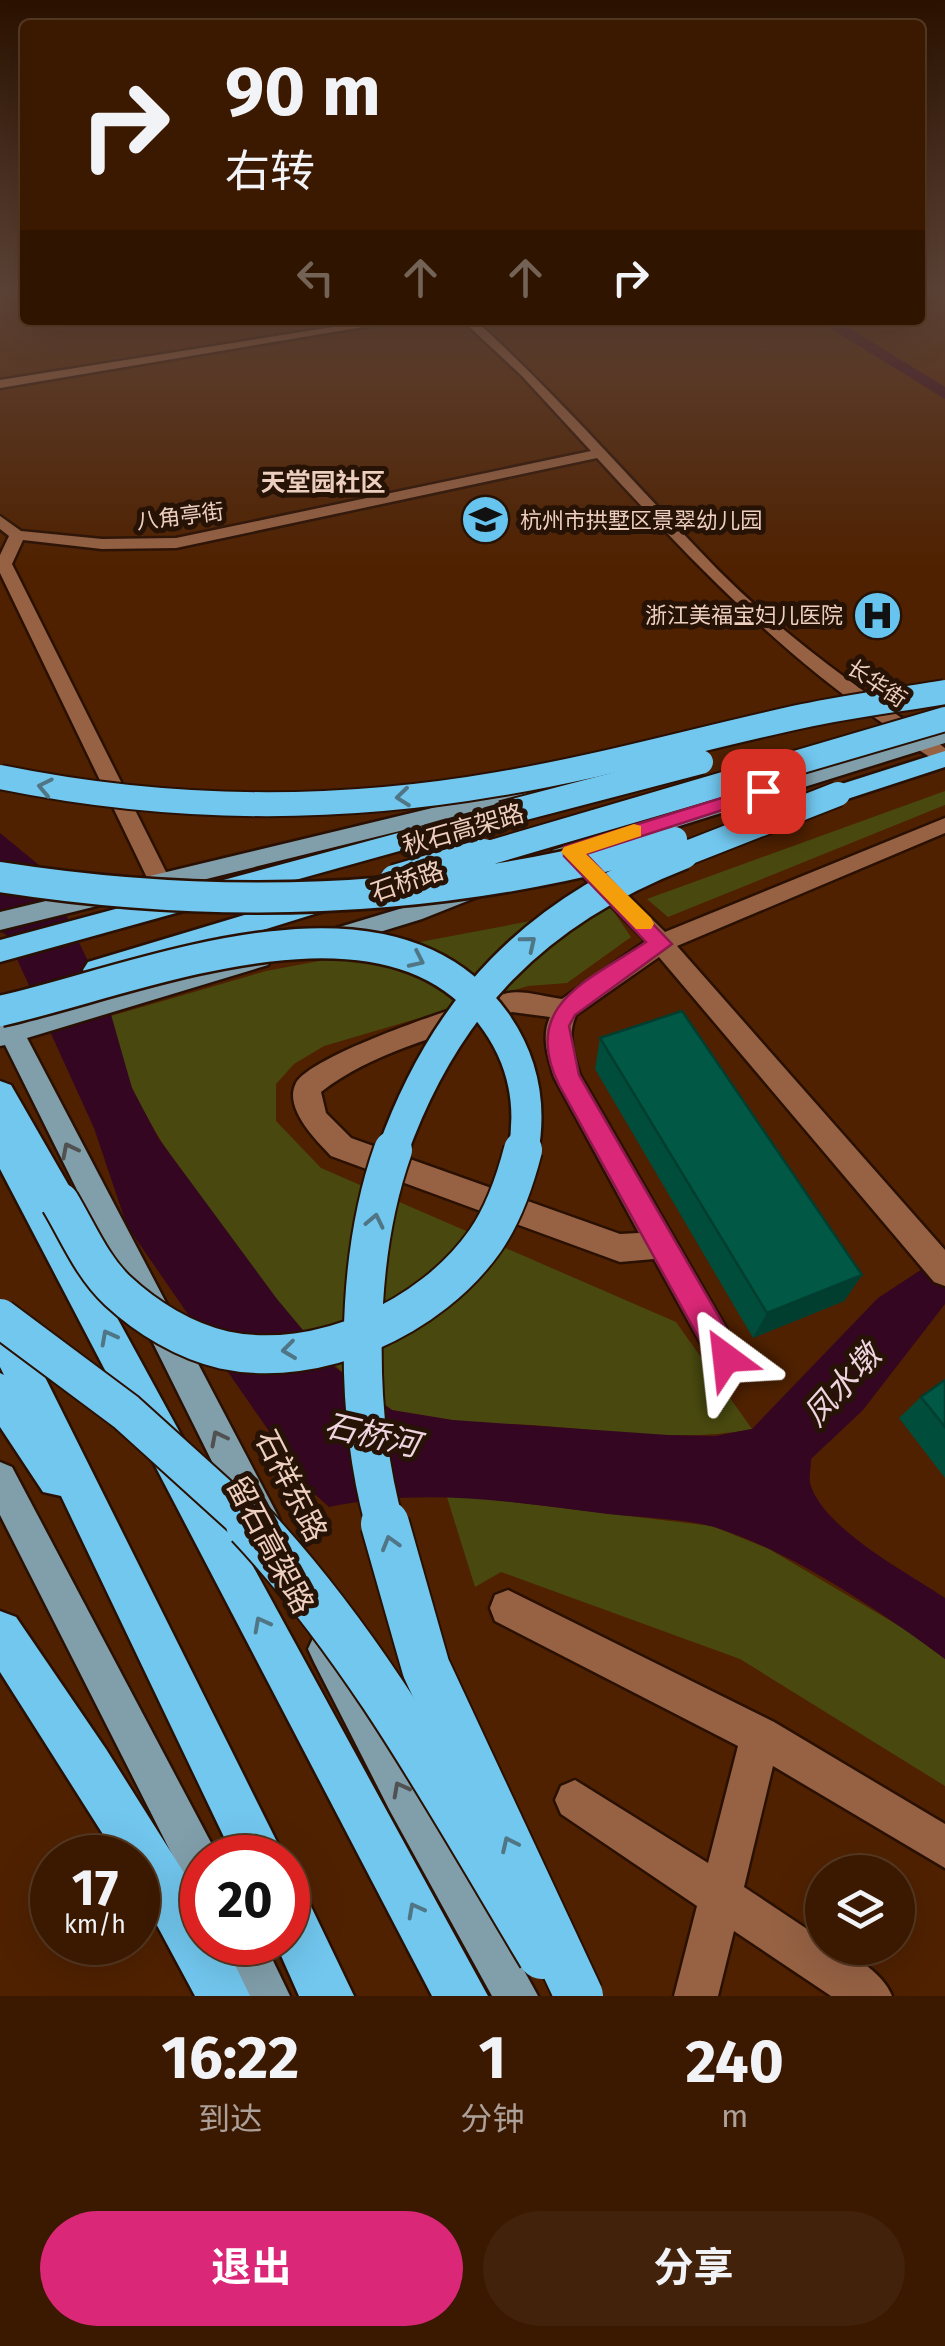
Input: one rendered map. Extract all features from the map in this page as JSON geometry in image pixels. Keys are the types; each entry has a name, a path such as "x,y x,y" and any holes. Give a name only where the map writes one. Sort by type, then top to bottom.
{"highway":[{"path":"0,777 92,796 156,804 278,806 404,798 564,772 803,716 945,693"},
{"name":"秋石高架路","path":"0,948 945,693"},
{"name":"秋石高架路","path":"8,1019 945,718"},
{"path":"580,1996 426,1668 376,1493 361,1346 370,1248 385,1173 406,1114 454,1025 486,981 525,944 606,890 650,867 838,794 945,758"},
{"path":"0,877 131,892 251,899 439,889 586,864 838,794"},
{"path":"0,1095 84,1243 116,1289 179,1334 234,1352 283,1352 344,1341 405,1315 448,1284 483,1244 500,1212 520,1168 528,1129 528,1086 498,1024 480,1000 450,978 402,953 335,941 254,949 8,1019"},
{"name":"留石高架路","path":"0,1136 461,1996"},
{"path":"0,1318 188,1463 254,1528 312,1594 355,1651 568,1996"},
{"path":"0,1326 249,1835"},
{"path":"0,1393 118,1563"},
{"path":"0,1633 80,1748 178,1906 223,1996"},
{"path":"310,1960 327,1996"}],"main road":[{"path":"0,921 569,783 945,683"},
{"name":"石桥路","path":"8,1019 117,1002 414,913 571,852 934,739"},
{"name":"石祥东路","path":"8,1019 36,1086 404,1797 516,1996"},
{"path":"0,1479 184,1835"},
{"path":"252,1965 268,1996"}],"street":[{"name":"长华街","path":"534,380 714,575 830,678 869,705 934,739 945,758"},
{"name":"八角亭街","path":"0,521 18,534 102,544 176,543 602,453"},
{"path":"18,534 4,564 160,882"},
{"path":"726,1358 567,1078 559,1050 558,1026 566,1009 661,944 945,825"},
{"path":"571,852 661,944 945,1272"},
{"path":"566,1009 512,1002 368,1051 333,1068 308,1088 313,1118 341,1147 620,1248 662,1246"},
{"path":"508,1608 760,1736 945,1847"},
{"path":"696,1996 760,1736"},
{"path":"575,1800 722,1894 870,1996"}],"shaded area":[{"path":"945,791 945,805 668,917 647,899"},
{"path":"610,906 631,937 567,983 528,986 324,1046 294,1064 276,1084 276,1121 321,1168 676,1322 752,1429 697,1435 642,1434 446,1421 395,1411 367,1394 332,1362 292,1318 211,1214 176,1164 133,1090 111,1016 266,971"},
{"path":"446,1494 712,1526 769,1549 906,1630 945,1659 945,1786 740,1659 501,1572 475,1587"}],"water":[{"path":"914,380 934,380 945,387 945,399"},
{"path":"0,833 39,865 61,904 108,1004 132,1088 159,1139 277,1299 332,1365 392,1410 453,1420 668,1435 715,1436 752,1429 878,1298 945,1254 945,1304 863,1410 811,1459 810,1483 818,1500 848,1533 945,1598 945,1659 803,1566 714,1527 468,1498 400,1498 329,1507 309,1489 127,1226 94,1128 6,935 0,931"}],"building":[{"path":"682,1011 862,1275 767,1313 600,1038"},
{"path":"945,1380 945,1427 921,1397"}],"slow traffic":[{"path":"634,831 571,852 643,924"}],"place":[{"name":"杭州市拱墅区景翠幼儿园","path":"485,520"},
{"name":"浙江美福宝妇儿医院","path":"878,615"}],"district":[{"name":"天堂园社区","path":"323,482"}],"route":[{"path":"726,1358 567,1078 559,1050 558,1026 566,1009 661,944 571,852 763,791"}],"water label":[{"name":"凤水墩","path":"842,1385"},
{"name":"石桥河","path":"372,1435"}]}
